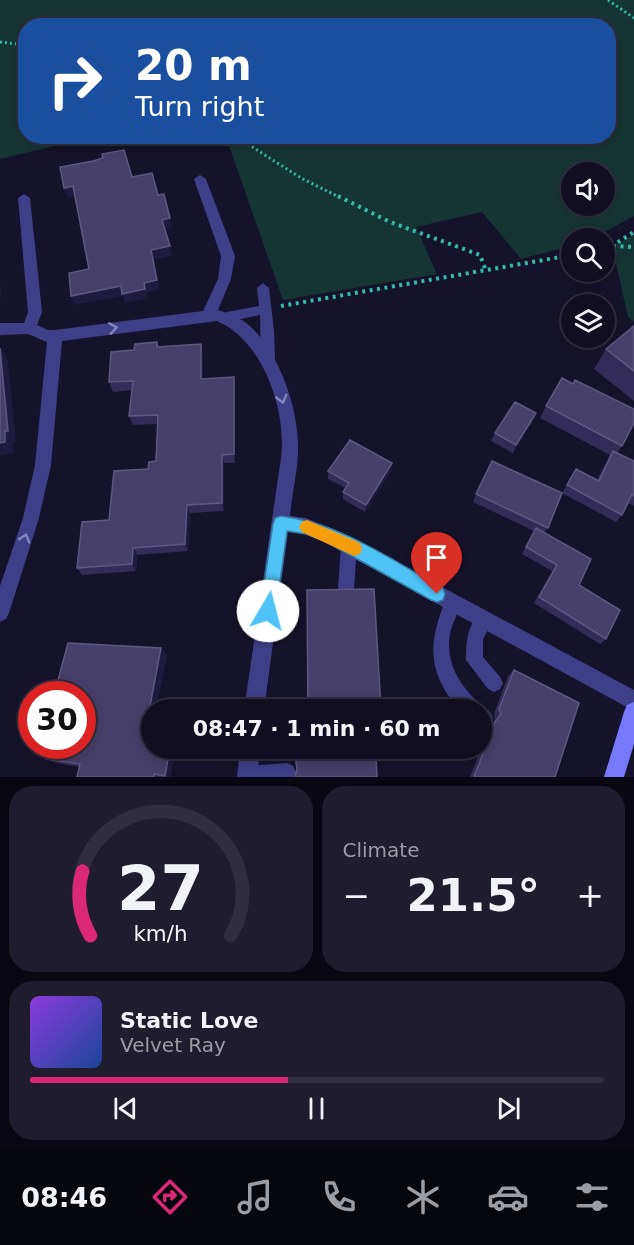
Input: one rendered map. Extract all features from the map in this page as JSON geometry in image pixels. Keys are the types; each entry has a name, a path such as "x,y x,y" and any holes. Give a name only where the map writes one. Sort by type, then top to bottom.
{"street":[{"path":"200,179 228,256 228,269 222,287 208,316"},
{"path":"24,198 35,312 29,328"},
{"path":"0,329 29,328 46,336 55,336 208,316 228,317 249,335 268,360 282,394 290,441 281,524 256,699"},
{"path":"0,614 8,570 31,518 43,465 55,336"},
{"path":"281,524 306,526 349,545 634,701"},
{"path":"614,777 634,712"},
{"path":"247,776 249,759"}],"lane":[{"path":"263,288 268,360"},
{"path":"228,317 266,309"},
{"path":"346,589 349,545"},
{"path":"453,603 442,636 445,670 461,699"},
{"path":"485,620 475,637 474,660 494,683"},
{"path":"247,776 288,772"}],"path":[{"path":"608,0 613,0"},
{"path":"608,0 634,18"},
{"path":"0,42 18,44"},
{"path":"248,144 301,178 390,222 480,255 486,271"},
{"path":"615,244 634,232"},
{"path":"615,246 634,247"},
{"path":"266,309 561,257"}],"green space":[{"path":"0,0 634,0 634,216 612,228 561,228 561,249 521,259 482,212 416,227 437,274 283,300 228,144 616,144 616,18 18,18 18,144 63,144 0,159"},
{"path":"634,235 634,322 628,317 615,259 615,244"}],"building":[{"path":"124,150 132,177 152,173 158,195 164,194 170,218 162,220 170,246 151,250 157,280 144,283 145,289 122,294 121,286 71,296 69,273 89,269 73,186 64,188 60,167 93,161 103,158 102,154"},
{"path":"634,326 634,371 606,349 615,348 615,342"},
{"path":"157,342 157,347 201,344 201,379 234,377 234,454 222,455 222,503 187,505 185,544 133,548 132,564 77,568 82,522 109,520 114,471 148,469 149,462 156,461 158,415 129,416 133,381 109,382 111,352 134,350 135,344"},
{"path":"0,348 8,431 5,431 5,442 0,443"},
{"path":"562,378 573,384 575,380 634,409 634,423 622,446 546,406"},
{"path":"515,402 536,413 516,445 495,433"},
{"path":"350,440 392,463 366,505 343,492 349,483 328,471"},
{"path":"613,451 634,461 634,496 632,494 622,515 567,485 576,469 599,481"},
{"path":"492,461 562,493 548,528 476,494"},
{"path":"536,528 591,559 579,585 620,610 606,639 539,597 557,565 526,547"},
{"path":"374,589 380,699 308,699 307,590"},
{"path":"68,643 161,648 151,699 141,699 141,759 168,759 165,776 154,774 154,777 77,777 80,764 46,759 96,759 96,681 58,681"},
{"path":"514,670 579,703 555,777 474,777 481,759 492,759 492,730 501,714 499,709"},
{"path":"295,759 376,759 377,777 295,777"}],"slow traffic":[{"path":"307,527 354,549"}],"route":[{"path":"268,611 281,524 306,526 330,536 437,594"}]}
